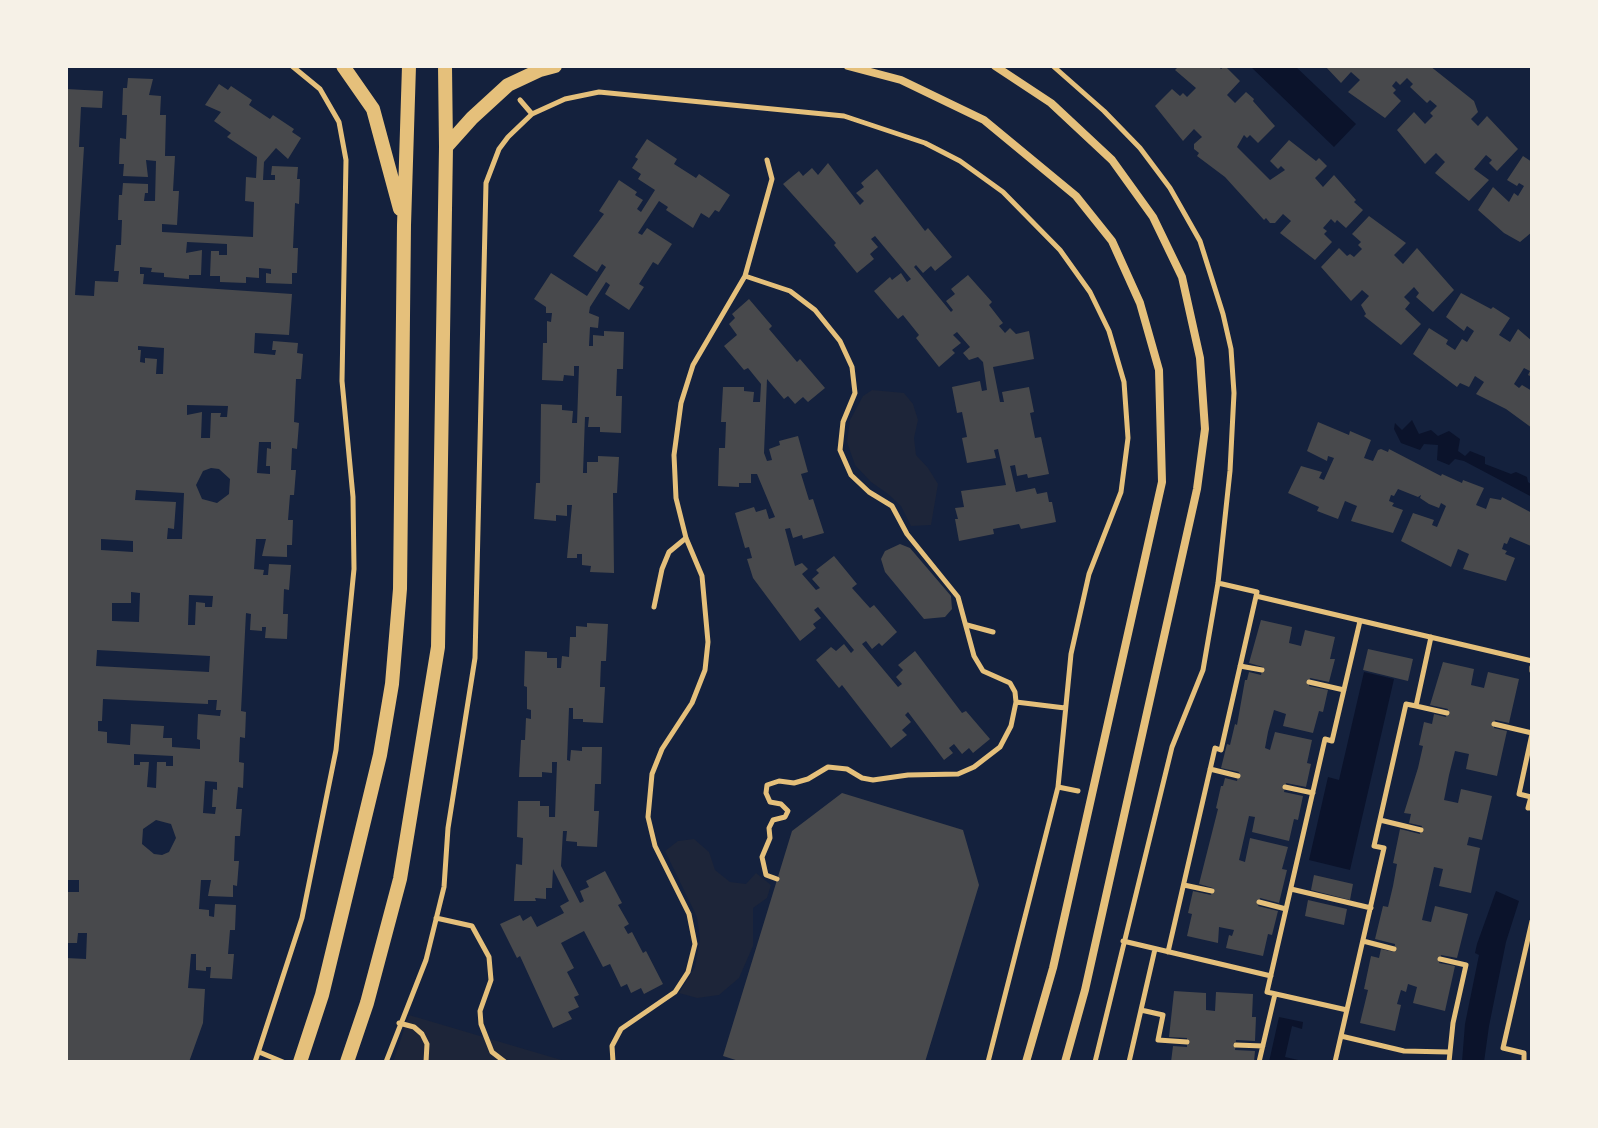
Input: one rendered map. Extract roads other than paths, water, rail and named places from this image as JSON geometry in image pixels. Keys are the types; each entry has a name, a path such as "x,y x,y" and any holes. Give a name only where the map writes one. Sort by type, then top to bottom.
{"street":[{"path":"343,66 373,109 404,225"},
{"path":"300,1062 326,980 380,755 392,684 400,589 409,66"},
{"path":"347,1062 367,1003 400,879 438,647 445,66"},
{"path":"446,147 508,85 555,66"},
{"path":"848,66 901,80 984,120 1076,196 1112,241 1140,303 1159,370 1162,482 1053,968 1026,1062"},
{"path":"995,66 1051,103 1112,160 1153,217 1182,277 1200,358 1205,429 1197,489 1085,990 1065,1062"}]}
